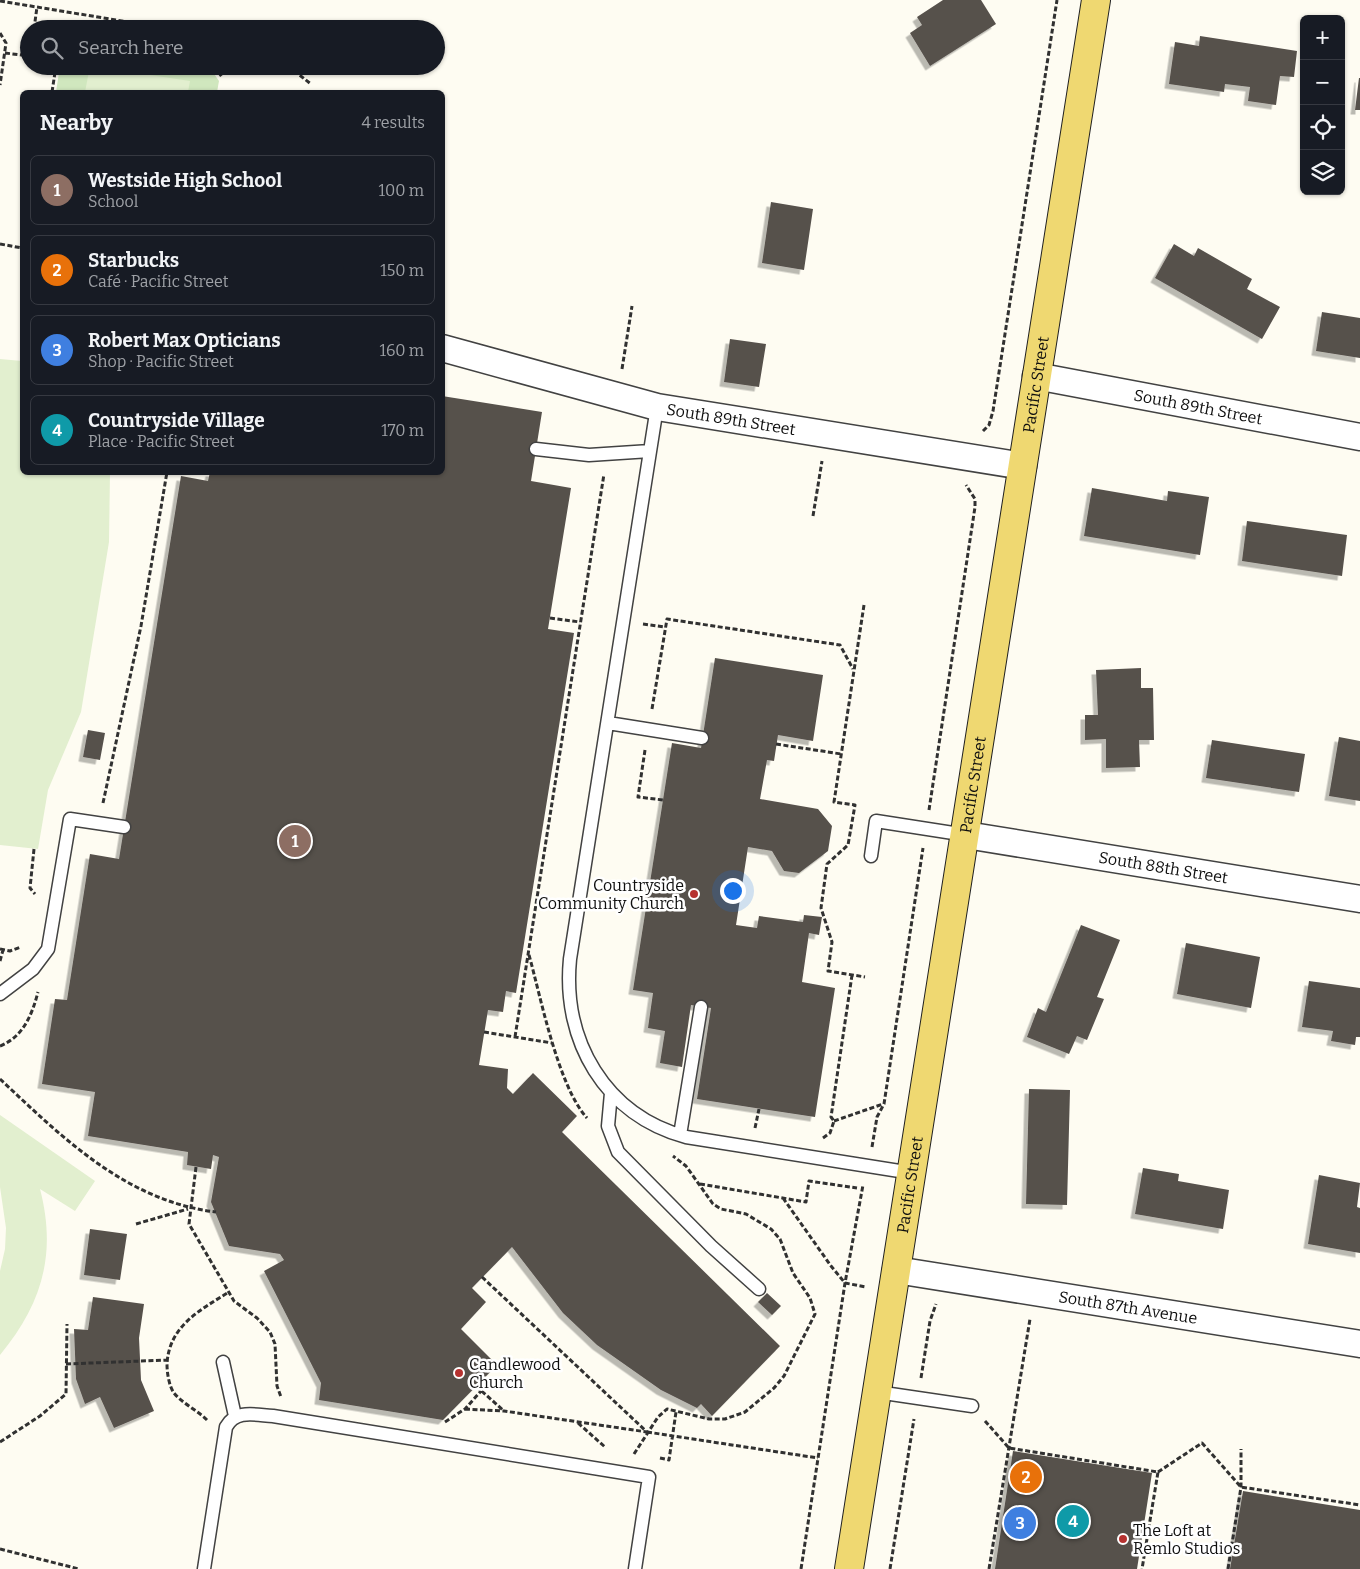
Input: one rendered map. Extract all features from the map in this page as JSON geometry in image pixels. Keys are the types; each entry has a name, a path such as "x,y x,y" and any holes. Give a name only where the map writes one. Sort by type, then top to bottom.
{"main road":[{"name":"Pacific Street","path":"849,1569 1096,0"}],"street":[{"name":"South 89th Street","path":"445,349 618,398 657,407 1022,466"},
{"name":"South 89th Street","path":"1036,376 1360,437"},
{"name":"South 88th Street","path":"966,835 1360,899"},
{"name":"South 87th Avenue","path":"896,1270 1360,1344"}],"lane":[{"path":"657,407 568,977 573,1012 584,1051 591,1066 611,1093 649,1124 680,1135 912,1173"},
{"path":"536,449 589,456 650,451"},
{"path":"608,723 702,738"},
{"path":"0,994 33,969 48,949 70,819 124,827"},
{"path":"871,856 876,822 966,835"},
{"path":"680,1135 701,1007"},
{"path":"611,1093 608,1126 618,1152 711,1246 758,1289"},
{"path":"223,1362 236,1416"},
{"path":"877,1392 972,1406"},
{"path":"204,1569 226,1427 236,1416 272,1416 649,1477 635,1569"}],"path":[{"path":"970,489 979,434 989,425 993,411 1057,0"},
{"path":"0,1 116,20"},
{"path":"35,20 37,7"},
{"path":"0,33 6,43 0,85"},
{"path":"5,53 20,55"},
{"path":"52,90 55,75"},
{"path":"300,75 311,84"},
{"path":"0,244 20,248"},
{"path":"618,398 632,306"},
{"path":"515,1037 605,464 628,463 629,453"},
{"path":"813,516 820,472"},
{"path":"99,824 140,626 166,475"},
{"path":"864,605 834,802 855,805 848,845 827,864 821,908 832,942 828,971 865,977"},
{"path":"550,618 580,622"},
{"path":"663,800 638,796 667,619 840,645 853,670"},
{"path":"776,744 841,754"},
{"path":"34,849 30,888 38,898"},
{"path":"0,961 1,950 10,951 23,945"},
{"path":"484,1032 552,1043 528,952"},
{"path":"852,975 831,1117 834,1121 884,1104"},
{"path":"0,1079 82,1154 97,1164 141,1188 189,1209 216,1212"},
{"path":"745,1127 755,1128 759,1108"},
{"path":"801,1569 845,1282 868,1166"},
{"path":"196,1167 189,1209 189,1224 234,1301 257,1318 270,1332 275,1344 277,1386 281,1397 287,1401"},
{"path":"634,1454 647,1432 666,1409 709,1419 725,1419 745,1412 774,1388 784,1376 813,1322 815,1308 793,1273 780,1239 761,1221 713,1204 699,1184 806,1202 809,1181 862,1189"},
{"path":"782,1198 831,1266 845,1282"},
{"path":"136,1224 189,1209"},
{"path":"482,1277 647,1432"},
{"path":"207,1425 207,1419 174,1393 169,1381 168,1360 172,1338 180,1328 191,1317 228,1292"},
{"path":"989,1569 1035,1292"},
{"path":"890,1569 930,1321 937,1302"},
{"path":"0,1442 40,1416 66,1394 68,1324"},
{"path":"66,1364 168,1360"},
{"path":"476,1386 504,1411"},
{"path":"438,1422 447,1422 465,1409 481,1391"},
{"path":"972,1406 1009,1448 1158,1472 1202,1443 1241,1487 1360,1505"},
{"path":"465,1409 504,1411 818,1458"},
{"path":"652,1457 669,1460 676,1412"},
{"path":"577,1422 604,1447 612,1450"},
{"path":"1228,1569 1241,1487 1241,1449"},
{"path":"627,1453 643,1456"},
{"path":"1142,1569 1158,1472"},
{"path":"0,1549 79,1569"}],"green space":[{"path":"59,75 215,75 219,81 217,90 56,90"},
{"path":"88,75 150,75 190,81 188,90 85,90"},
{"path":"0,359 20,361 20,475 110,475 109,542 81,712 48,790 38,849 0,845"},
{"path":"0,1115 95,1181 75,1211 40,1189 47,1235 46,1257 42,1277 36,1297 26,1317 0,1355 0,1271 5,1249 6,1228 0,1187"}],"building":[{"path":"943,0 981,0 996,24 930,66 910,33 922,25 917,17"},
{"path":"1200,36 1297,51 1294,77 1280,76 1276,105 1248,101 1250,87 1225,84 1224,92 1169,84 1175,42 1199,46"},
{"path":"1359,78 1360,110 1355,110"},
{"path":"771,202 813,209 804,270 762,263"},
{"path":"1174,244 1194,256 1198,248 1252,279 1247,289 1280,307 1262,339 1155,278"},
{"path":"1322,312 1360,318 1360,358 1316,351"},
{"path":"730,339 766,344 759,387 724,382"},
{"path":"445,396 542,412 531,481 571,488 548,629 574,633 516,993 506,991 503,1012 488,1010 479,1065 508,1069 507,1088 513,1094 533,1073 577,1116 562,1132 780,1346 712,1416 701,1404 697,1408 661,1390 597,1345 563,1313 512,1247 472,1288 486,1302 461,1329 497,1365 443,1420 319,1400 321,1383 264,1271 284,1260 280,1254 229,1246 211,1202 219,1157 213,1155 211,1169 187,1165 188,1152 88,1136 95,1092 42,1084 55,999 67,1000 90,854 119,859 181,476 208,481 209,475 445,475"},
{"path":"1092,488 1167,501 1168,491 1209,497 1200,555 1084,536"},
{"path":"1247,521 1347,535 1342,576 1242,561"},
{"name":"Countryside Community Church","path":"715,658 823,675 813,741 778,735 774,761 767,760 760,799 818,809 832,826 828,851 799,873 784,871 772,851 748,847 736,925 757,928 759,916 803,922 804,915 822,917 819,935 809,933 802,982 835,988 815,1117 697,1099 711,1008 691,1005 682,1067 660,1063 665,1031 648,1028 653,993 633,990 672,743 701,748"},
{"path":"1141,668 1141,688 1153,688 1154,740 1139,740 1140,767 1106,768 1106,739 1085,740 1085,715 1098,715 1096,670"},
{"path":"88,730 105,733 100,760 83,757"},
{"path":"1339,737 1360,741 1360,801 1329,796"},
{"path":"1212,740 1305,754 1299,792 1206,778"},
{"path":"1081,925 1120,940 1097,997 1104,999 1087,1040 1077,1036 1069,1054 1027,1037 1038,1008 1046,1012"},
{"path":"1186,943 1260,957 1251,1008 1177,994"},
{"path":"1309,981 1360,988 1360,1037 1356,1037 1355,1045 1331,1041 1333,1031 1302,1027"},
{"path":"1029,1089 1070,1090 1067,1205 1026,1204"},
{"path":"1143,1168 1179,1174 1178,1181 1229,1190 1223,1229 1135,1214"},
{"path":"1319,1175 1360,1183 1357,1207 1360,1208 1360,1253 1308,1244"},
{"path":"90,1229 127,1234 120,1280 84,1275"},
{"path":"767,1293 781,1306 772,1315 758,1302"},
{"path":"93,1297 144,1304 139,1338 141,1380 154,1411 114,1428 100,1397 85,1404 76,1379 74,1329 88,1330"},
{"path":"1013,1451 1152,1473 1137,1569 995,1569"},
{"path":"1243,1491 1360,1510 1360,1569 1230,1569"}],"place":[{"name":"Westside High School","path":"295,841"},
{"name":"Countryside Community Church","path":"694,894"},
{"name":"Candlewood Church","path":"459,1373"},
{"name":"Starbucks","path":"1026,1477"},
{"name":"Countryside Village","path":"1073,1521"},
{"name":"Robert Max Opticians","path":"1020,1523"},
{"name":"The Loft at Remlo Studios","path":"1123,1539"}]}
